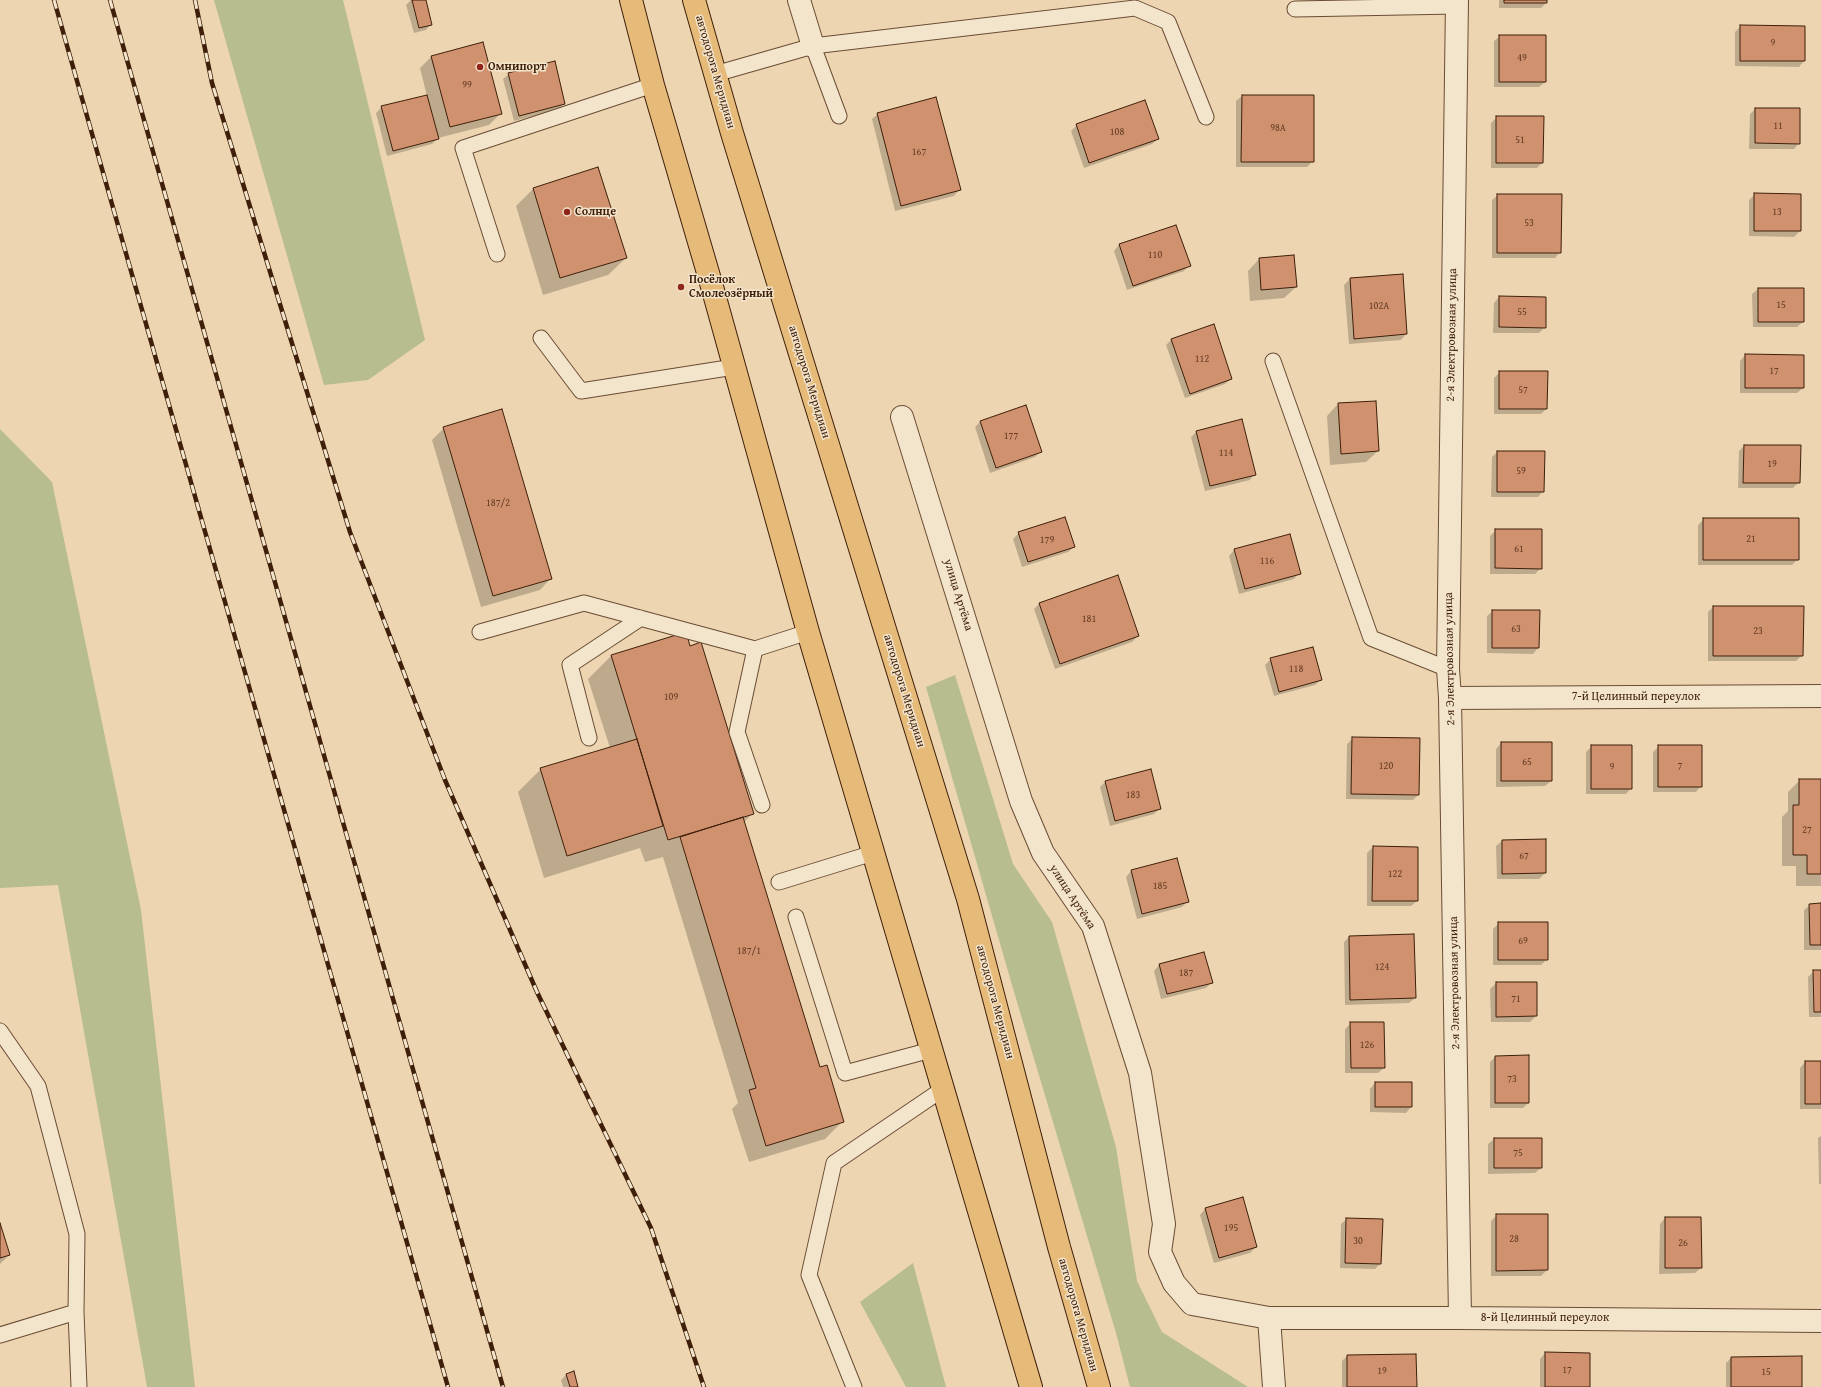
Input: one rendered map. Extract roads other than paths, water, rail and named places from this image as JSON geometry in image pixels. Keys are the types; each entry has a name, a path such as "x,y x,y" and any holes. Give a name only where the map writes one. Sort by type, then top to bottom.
{"main road":[{"path":"631,0 653,84 808,632 1031,1387"},
{"name":"автодорога Меридиан","path":"694,0 715,74 968,899 1059,1247 1099,1387"}],"street":[{"path":"798,0 813,46"},
{"name":"2-я Электровозная улица","path":"1457,3 1448,669 1450,698 1460,1318"},
{"name":"улица Артёма","path":"902,417 1022,801 1043,853 1093,926 1140,1073 1164,1224 1160,1252 1174,1283 1192,1304 1269,1318"},
{"name":"7-й Целинный переулок","path":"1450,698 1821,696"},
{"path":"1269,1318 1274,1387"},
{"name":"8-й Целинный переулок","path":"1269,1318 1821,1321"}],"lane":[{"path":"1295,9 1457,3"},
{"path":"715,74 813,46 1135,8 1168,22 1206,117"},
{"path":"813,46 839,116"},
{"path":"497,254 463,148 653,84"},
{"path":"541,338 581,392 734,367"},
{"path":"1273,361 1371,638 1448,669"},
{"path":"480,632 584,603 755,650 808,632"},
{"path":"589,738 570,664 641,618"},
{"path":"755,650 737,732 762,805"},
{"path":"778,882 873,853"},
{"path":"796,917 845,1073 931,1050"},
{"path":"0,1032 38,1086 77,1234 76,1312 79,1387"},
{"path":"854,1387 809,1275 834,1163 943,1089"},
{"path":"0,1335 76,1312"}],"railway":[{"path":"54,0 448,1387"},
{"path":"110,0 503,1387"},
{"path":"195,0 212,83 350,532 445,780 537,992 651,1228 704,1387"}],"place":[{"name":"Омнипорт","path":"480,67"},
{"name":"Солнце","path":"567,212"},
{"name":"Посёлок Смолеозёрный","path":"681,287"}]}
